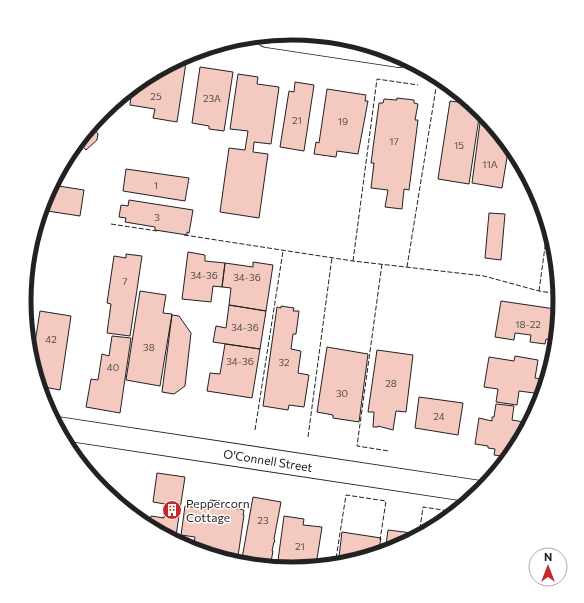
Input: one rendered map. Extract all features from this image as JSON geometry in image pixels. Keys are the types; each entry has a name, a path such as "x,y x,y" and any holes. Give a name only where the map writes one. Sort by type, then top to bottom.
{"street":[{"path":"294,40 367,51"},
{"name":"O'Connell Street","path":"64,429 472,491"}],"building":[{"path":"186,63 177,122 153,118 155,109 130,105 131,96 133,94 162,75"},
{"path":"200,67 233,72 224,131 209,129 209,126 192,123"},
{"path":"238,74 258,77 257,84 279,87 271,144 254,142 253,152 268,154 259,218 220,212 229,148 245,150 248,131 230,129"},
{"path":"295,82 314,85 304,151 280,147 289,91 294,92"},
{"path":"327,89 366,95 365,101 368,101 358,154 337,151 336,157 314,154 316,142 319,143"},
{"path":"397,98 414,100 414,103 418,104 415,120 418,120 409,190 404,189 402,209 385,207 388,190 371,188 374,163 371,163 379,103 383,103 384,99 397,100"},
{"path":"450,101 461,103 479,119 469,184 438,179"},
{"path":"480,121 508,154 502,188 472,183"},
{"path":"95,130 98,134 97,140 86,150 83,146"},
{"path":"126,169 189,178 185,201 123,191"},
{"path":"58,186 84,190 80,216 48,211"},
{"path":"129,200 193,210 189,233 187,232 187,235 155,230 155,227 125,222 126,218 119,217 121,205 128,206"},
{"path":"489,213 505,214 501,260 485,258"},
{"path":"188,252 205,255 205,261 225,263 222,287 213,286 211,302 182,299"},
{"path":"126,254 142,256 130,336 107,333 111,304 107,303 114,256 126,258"},
{"path":"253,262 273,265 266,311 229,305 231,288 222,287 225,263 253,267"},
{"path":"140,291 166,295 163,313 172,314 160,386 126,380"},
{"path":"501,301 553,309 550,340 546,339 545,344 530,342 531,335 515,333 514,340 495,337"},
{"path":"229,305 266,311 260,349 213,342 216,326 226,328"},
{"path":"281,306 294,308 293,311 299,311 296,334 293,334 291,349 301,351 298,373 309,375 304,407 289,405 288,410 263,406 277,307 281,308"},
{"path":"40,311 71,316 60,390 46,387 35,345"},
{"path":"172,315 179,316 191,333 185,386 174,394 162,392"},
{"path":"112,336 131,338 120,413 86,407 91,379 98,380 102,354 109,356"},
{"path":"225,344 260,349 252,398 207,391 210,373 220,374"},
{"path":"327,347 368,354 359,422 333,418 333,415 317,412"},
{"path":"377,350 413,355 406,412 396,411 393,430 378,426 373,427 374,412 368,412"},
{"path":"515,356 538,360 535,378 540,379 536,392 534,393 519,391 517,405 496,402 498,389 484,387 489,357 514,361"},
{"path":"419,397 463,403 458,435 415,428"},
{"path":"496,404 514,406 512,420 523,422 502,456 494,455 495,449 488,448 488,446 475,444 479,418 492,421 492,417 494,417"},
{"name":"Peppercorn Cottage","path":"157,473 185,477 176,536 150,521 151,516 164,518 165,504 153,502"},
{"path":"253,497 281,502 271,562 242,557"},
{"path":"210,500 227,502 226,507 244,510 238,556 224,554 194,544 195,537 181,535 185,506 208,509"},
{"path":"284,516 304,519 303,525 322,527 317,561 278,562"},
{"path":"388,530 412,533 407,536 386,545"},
{"path":"342,532 381,538 379,548 360,554 339,558"}],"fence":[{"path":"353,261 377,79 418,85"},
{"path":"407,267 436,88"},
{"path":"111,224 157,231"},
{"path":"184,235 353,261 484,276 539,291 553,293"},
{"path":"539,291 546,241"},
{"path":"255,430 283,251"},
{"path":"308,437 332,257"},
{"path":"382,264 357,446 389,451"},
{"path":"336,558 346,495 386,501 380,540"},
{"path":"420,529 423,507 448,511"}],"place":[{"name":"Peppercorn Cottage","path":"172,510"}]}
